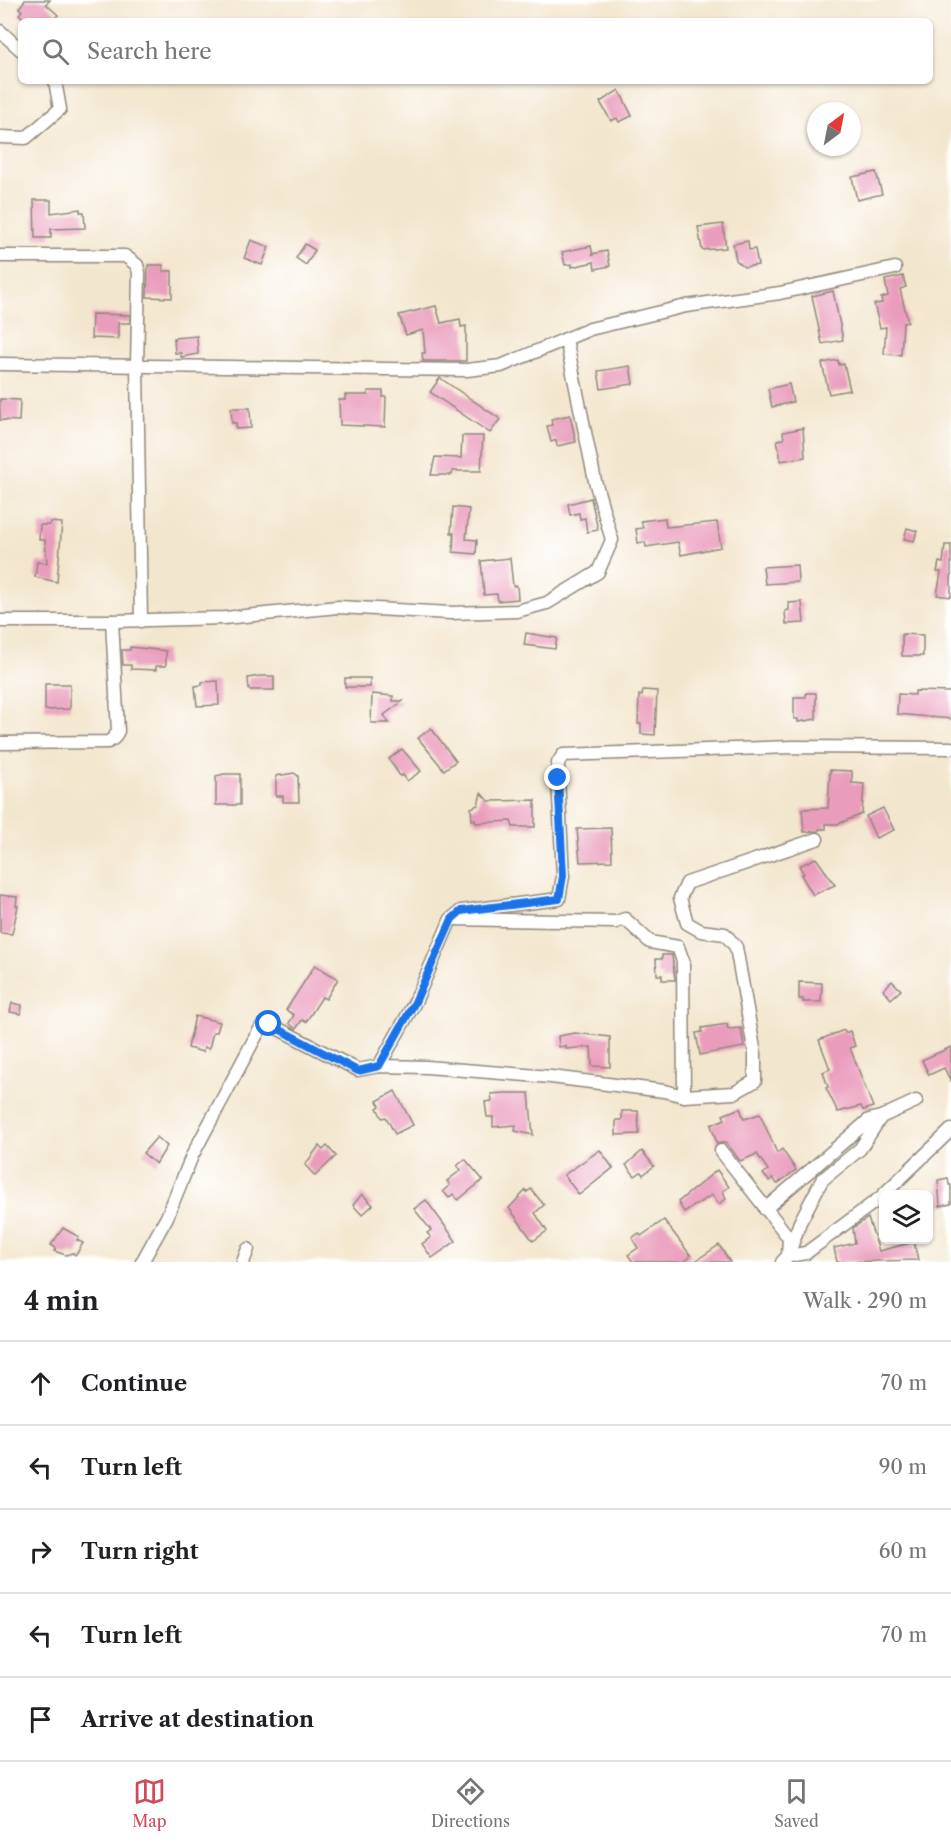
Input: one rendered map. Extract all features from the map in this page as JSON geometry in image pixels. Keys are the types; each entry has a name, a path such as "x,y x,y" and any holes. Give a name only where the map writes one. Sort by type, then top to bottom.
{"street":[{"path":"0,31 18,47"},
{"path":"0,137 26,138 60,108 56,84"},
{"path":"0,255 125,256 131,259 139,273 137,365 141,621"},
{"path":"0,364 467,370 501,366 590,329 686,306 780,293 895,268"},
{"path":"0,621 141,621 224,618 338,607 451,614 517,611 547,603 598,572 612,540 595,481 566,339"},
{"path":"0,743 108,742 114,738 118,730 112,621"},
{"path":"379,1066 415,1002 452,919 461,911 559,899 563,876 558,764 564,755 793,747 951,748"},
{"path":"142,1262 166,1217 192,1156 262,1026 269,1024 281,1028 358,1071 379,1066 427,1067 551,1077 664,1091 684,1096 734,1093 755,1082 754,1053 736,947 725,934 701,931 687,923 682,914 680,898 687,883 817,839"},
{"path":"452,919 616,922 625,919 635,925 640,935 650,942 678,947 683,961 684,1096"},
{"path":"765,1209 869,1120 916,1101"},
{"path":"785,1259 800,1222 822,1180 860,1149 881,1117"},
{"path":"889,1190 951,1130"},
{"path":"721,1151 789,1238 785,1259"},
{"path":"785,1259 806,1253 879,1199"},
{"path":"243,1262 248,1249"}],"building":[{"path":"25,0 50,0 46,4 58,15 55,18 23,18 19,14 22,11 19,8"},
{"path":"619,90 632,116 619,122 617,118 611,121 600,102"},
{"path":"876,172 882,194 857,200 852,177"},
{"path":"34,200 51,200 51,213 80,209 80,212 84,212 85,228 51,229 51,238 35,238"},
{"path":"723,224 726,248 702,250 698,227"},
{"path":"251,240 269,247 262,265 244,258"},
{"path":"748,241 749,250 755,249 758,265 744,267 736,260 733,244"},
{"path":"305,244 315,250 306,265 296,258"},
{"path":"591,246 593,254 607,251 610,266 595,269 594,262 572,267 572,264 565,265 562,252"},
{"path":"148,265 163,265 163,271 172,271 172,298 147,297"},
{"path":"903,276 906,287 900,289 908,322 903,323 901,355 884,354 886,327 880,328 874,304 882,303 881,298 888,296 885,280"},
{"path":"833,291 843,340 822,344 812,296"},
{"path":"436,306 441,323 460,319 461,327 466,326 466,361 423,361 422,353 425,353 423,330 406,335 399,315"},
{"path":"92,314 130,315 130,323 118,323 118,339 91,338"},
{"path":"197,336 198,354 181,357 181,353 175,353 174,338"},
{"path":"838,360 839,365 844,364 850,390 829,394 822,363"},
{"path":"630,366 633,384 601,389 598,371"},
{"path":"440,378 500,419 490,433 430,392"},
{"path":"789,384 793,402 772,407 768,389"},
{"path":"368,391 383,391 383,397 386,397 385,427 340,425 339,400 345,400 345,395 368,395"},
{"path":"0,399 20,400 19,421 0,420"},
{"path":"231,408 250,408 251,428 236,429 236,423 232,423"},
{"path":"570,415 576,442 557,446 556,440 551,442 547,426 552,425 551,419"},
{"path":"803,428 805,457 781,461 777,440 784,439 783,432"},
{"path":"462,436 483,436 481,471 452,471 452,475 431,475 435,457 461,458"},
{"path":"591,498 598,530 587,532 585,518 580,519 579,513 570,515 568,504"},
{"path":"453,507 469,509 466,539 477,540 476,554 453,552 454,533 451,533"},
{"path":"665,518 666,527 717,522 721,547 681,555 678,542 646,547 645,542 638,543 636,529 643,528 641,521"},
{"path":"50,522 62,523 57,582 35,577 37,562 47,563 45,540 39,540 40,525 50,525"},
{"path":"907,528 917,531 914,541 904,539"},
{"path":"945,545 951,545 951,597 937,595 941,572 937,572 939,562 943,563"},
{"path":"510,558 513,586 517,586 518,599 498,601 497,594 484,595 481,561"},
{"path":"797,565 798,582 765,584 763,567"},
{"path":"802,602 804,623 786,624 785,611 789,610 789,603"},
{"path":"526,633 557,638 555,649 524,645"},
{"path":"902,634 923,635 923,656 902,656"},
{"path":"130,647 166,651 166,666 156,666 156,670 131,669 131,665 123,665 122,650 130,650"},
{"path":"274,676 274,690 249,690 248,678"},
{"path":"345,678 370,678 370,687 345,687"},
{"path":"218,681 219,705 197,706 195,686 202,685 202,682"},
{"path":"45,684 70,684 70,709 45,710"},
{"path":"643,690 657,691 655,735 641,734 641,724 638,724 639,695 642,696"},
{"path":"915,691 951,692 951,719 897,714 898,694 915,695"},
{"path":"806,693 816,693 816,719 798,722 798,719 794,719 794,697 806,697"},
{"path":"372,694 393,696 393,701 403,701 384,715 389,723 371,723"},
{"path":"431,728 456,761 444,770 418,738"},
{"path":"402,749 421,771 407,781 403,775 400,776 389,759"},
{"path":"830,770 852,771 852,783 864,784 862,814 838,824 826,824 826,829 804,832 802,809 828,808"},
{"path":"294,773 298,776 299,802 283,802 283,796 276,796 276,776"},
{"path":"240,774 240,805 216,805 216,776"},
{"path":"481,793 488,801 535,800 535,827 513,827 511,821 476,823 475,819 472,820 471,808 478,805"},
{"path":"883,808 894,830 876,838 866,816"},
{"path":"611,828 612,861 580,862 577,829"},
{"path":"816,858 835,885 813,895 801,875 804,874 799,866"},
{"path":"0,895 17,897 16,906 18,906 12,934 0,933"},
{"path":"662,955 672,955 675,980 662,980 662,975 657,975 656,959 662,959"},
{"path":"315,965 338,979 326,999 322,997 306,1022 302,1020 296,1029 289,1023 294,1015 286,1010"},
{"path":"892,981 901,990 891,999 883,990"},
{"path":"799,982 822,983 821,1002 803,1002 803,999 799,999"},
{"path":"12,1003 22,1005 21,1014 10,1012"},
{"path":"195,1016 220,1022 217,1032 213,1032 209,1049 204,1047 203,1052 188,1048"},
{"path":"727,1024 728,1029 741,1028 744,1047 700,1055 696,1033 702,1032 702,1028"},
{"path":"844,1030 845,1033 850,1031 855,1046 850,1048 873,1107 863,1110 861,1106 838,1112 826,1088 828,1087 823,1072 830,1069 819,1040"},
{"path":"575,1033 610,1037 610,1067 592,1066 591,1047 566,1049 566,1046 559,1047 558,1036"},
{"path":"951,1047 951,1082 944,1068 929,1075 922,1060"},
{"path":"395,1091 413,1125 395,1134 386,1117 382,1118 377,1108 380,1106 377,1101"},
{"path":"529,1093 533,1135 515,1131 516,1125 493,1127 493,1117 487,1117 485,1102 492,1101 491,1094"},
{"path":"740,1108 744,1119 760,1114 777,1153 782,1149 796,1170 777,1184 773,1178 769,1181 763,1174 768,1170 757,1154 740,1161 726,1142 717,1144 711,1125 725,1119 723,1115"},
{"path":"622,1111 638,1111 639,1134 616,1135 616,1120 622,1120"},
{"path":"157,1137 167,1146 156,1164 143,1153"},
{"path":"319,1146 323,1150 327,1146 336,1156 315,1176 305,1165"},
{"path":"600,1150 613,1168 579,1195 564,1175"},
{"path":"642,1151 654,1166 643,1175 641,1172 635,1176 626,1165"},
{"path":"465,1159 483,1180 458,1200 453,1194 449,1198 443,1191 450,1185 447,1181 461,1170 457,1166"},
{"path":"717,1170 729,1187 723,1191 726,1199 719,1204 712,1195 684,1212 678,1202"},
{"path":"948,1178 949,1185 951,1185 951,1204 940,1206 938,1180"},
{"path":"531,1189 544,1205 535,1213 547,1231 533,1241 509,1208 526,1190 527,1192"},
{"path":"362,1194 373,1205 362,1215 353,1205"},
{"path":"426,1200 456,1241 432,1258 422,1244 431,1237 427,1233 431,1230 414,1209"},
{"path":"868,1218 879,1251 914,1244 918,1260 837,1262 834,1248 855,1243 853,1228"},
{"path":"664,1220 691,1256 684,1262 633,1262 628,1255 638,1248 632,1238 639,1233 641,1236"},
{"path":"63,1228 79,1237 77,1240 83,1243 76,1255 54,1251 56,1248 51,1245"},
{"path":"719,1245 730,1262 694,1262"}],"route":[{"path":"269,1024 281,1028 358,1071 368,1071 379,1066 415,1002 452,919 461,911 559,899 563,876 558,778"}]}
